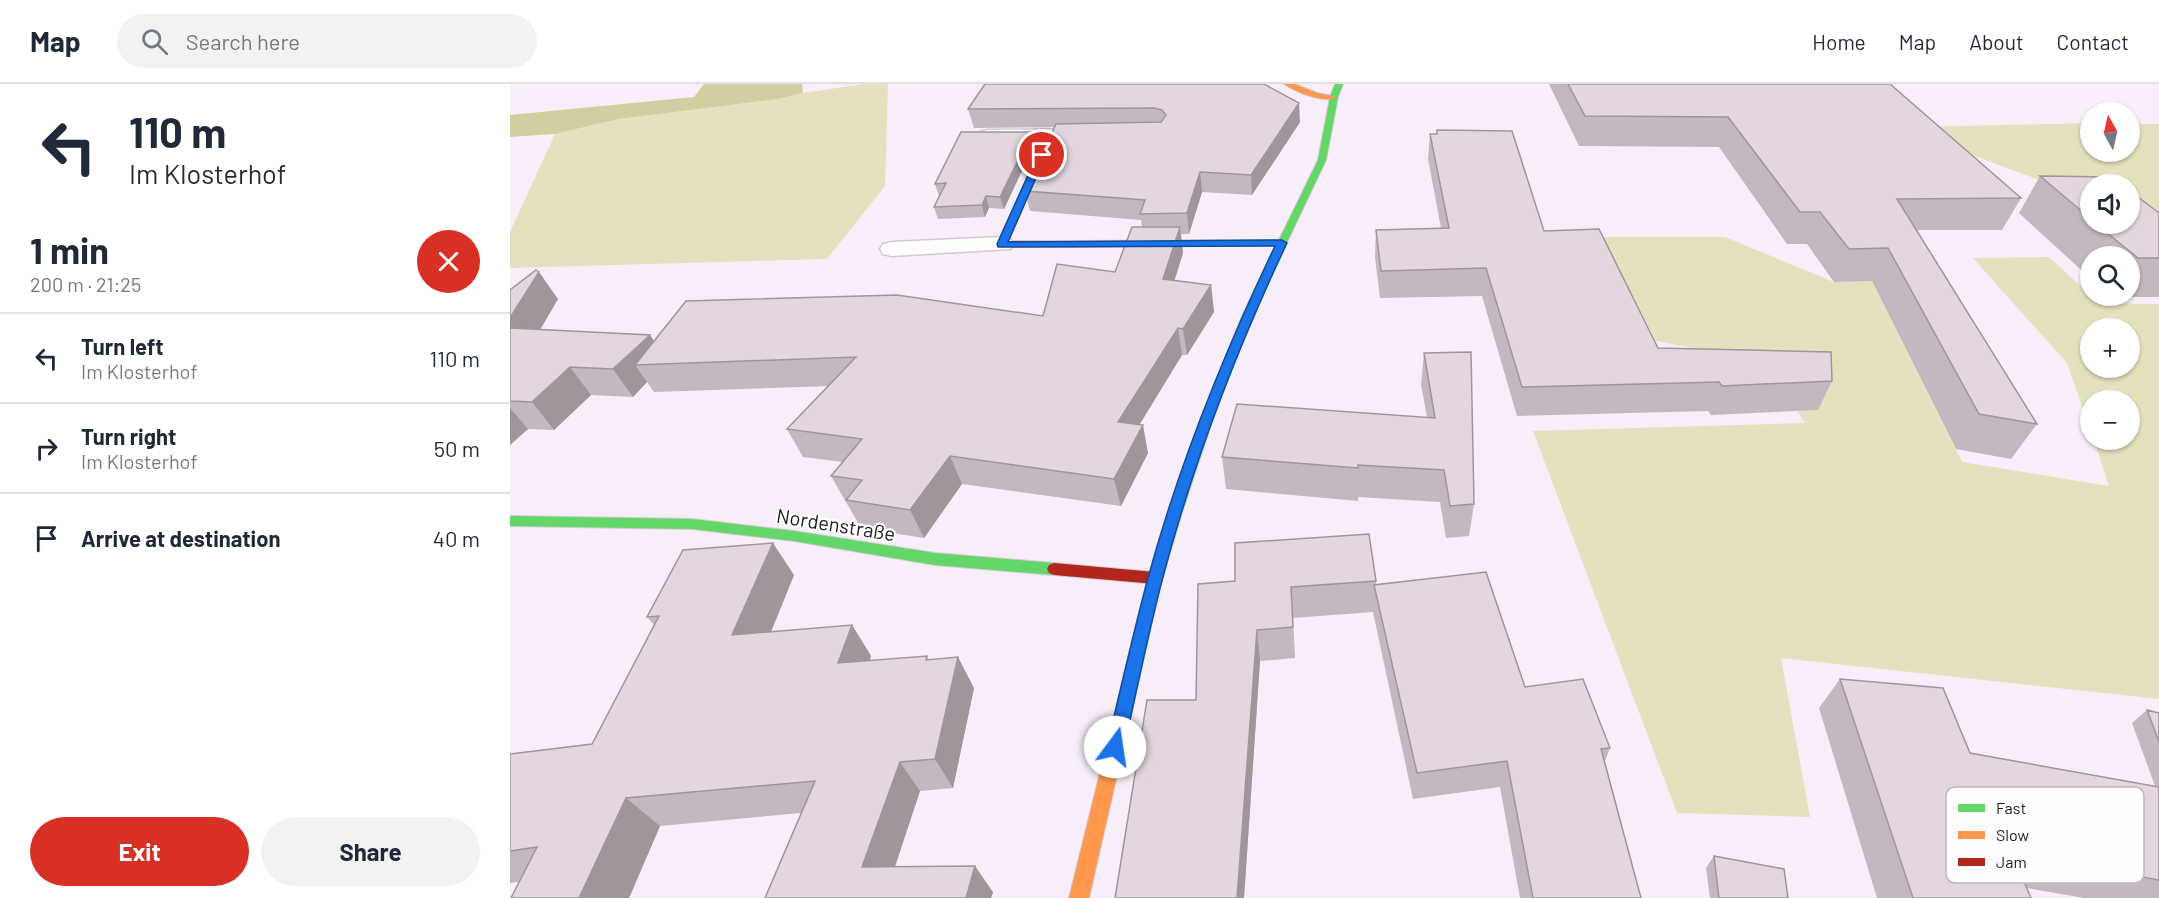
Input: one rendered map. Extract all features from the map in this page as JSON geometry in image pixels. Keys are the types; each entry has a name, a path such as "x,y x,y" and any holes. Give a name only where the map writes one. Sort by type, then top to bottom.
{"street":[{"path":"1079,898 1155,578 1205,424 1247,316 1322,160 1337,90 1316,95 1288,84"},
{"path":"1002,244 1051,135"},
{"path":"969,136 1110,135"},
{"path":"892,249 1002,244 1282,243"},
{"name":"Nordenstraße","path":"510,521 692,524 794,536 935,559 1155,578"}],"shaded area":[{"path":"704,84 802,84 803,93 778,99 619,119 555,134 510,137 510,115 694,97"},
{"path":"864,84 888,84 885,186 827,259 510,268 510,232 555,134 619,119 778,99"},
{"path":"2080,123 2080,162 2140,162 2140,124 2159,124 2159,223 2140,213 2140,174 2080,174 2080,188 2037,179 1969,154 1923,127"},
{"path":"1603,237 1725,237 1834,282 1872,281 1962,462 2109,486 2097,450 2140,450 2140,390 2080,390 2080,400 2067,363 1973,258 2049,257 2080,286 2080,306 2159,304 2159,699 1781,658 1810,817 1677,813 1533,431 1805,423 1765,362 1656,341"}],"building":[{"path":"985,84 1264,84 1299,103 1251,175 1200,172 1187,213 1140,214 1145,200 1025,191 1056,124 1161,122 1166,115 1162,110 1154,108 968,109"},
{"path":"1568,84 1890,84 2021,198 1897,199 2037,424 1979,414 1888,248 1849,249 1820,212 1800,212 1728,117 1585,116"},
{"path":"1437,130 1512,131 1544,231 1599,229 1658,348 1831,352 1832,381 1722,386 1719,382 1522,387 1486,268 1381,271 1376,230 1449,228 1430,134 1437,134"},
{"path":"961,132 1032,132 1000,197 986,196 982,205 934,207 946,183 935,184"},
{"path":"2040,176 2080,177 2080,210"},
{"path":"2140,199 2159,213 2159,258 2140,258 2140,246 2123,246 2108,234 2140,234"},
{"path":"1132,227 1180,227 1163,279 1211,285 1183,329 1178,328 1118,422 1143,425 1114,479 950,456 910,510 846,500 862,480 831,476 862,439 787,429 856,357 635,365 686,301 897,295 1043,316 1057,264 1115,272"},
{"path":"536,270 539,272 510,318 510,290"},
{"path":"510,328 650,335 613,369 570,367 532,402 510,401"},
{"path":"1471,352 1474,504 1450,506 1444,470 1358,465 1358,468 1222,457 1237,404 1435,418 1424,353"},
{"path":"1369,534 1376,581 1291,587 1293,627 1257,630 1237,898 1115,898 1147,700 1196,700 1198,584 1235,581 1235,543"},
{"path":"773,543 732,635 852,625 838,663 927,656 926,660 958,657 935,759 900,762 862,867 975,866 966,898 765,898 815,781 626,798 579,898 511,898 537,847 510,851 510,754 592,744 659,616 647,617 683,550"},
{"path":"1486,572 1525,687 1583,679 1610,748 1601,749 1641,898 1533,898 1507,761 1417,773 1374,585"},
{"path":"1840,679 1943,688 1970,753 2159,787 2159,880 2144,877 2144,787 1946,787 1946,883 2025,883 2031,898 1913,898"},
{"path":"2147,710 2159,713 2159,742"},
{"path":"1714,856 1784,869 1788,898 1719,898"}],"traffic: fast":[{"path":"1173,519 1205,424 1247,316 1322,160 1334,97 1339,84"},
{"path":"510,521 692,524 794,536 935,559 1054,569"}],"traffic: slow":[{"path":"1288,84 1316,95 1334,97"},
{"path":"1067,244 1282,243"},
{"path":"1079,898 1155,578 1173,519"}],"traffic: jam":[{"path":"1051,135 1002,244 1067,244"},
{"path":"1054,569 1155,578"}],"route":[{"path":"1042,155 1002,244 1282,243 1247,316 1205,424 1173,519 1155,578 1115,747"}]}
